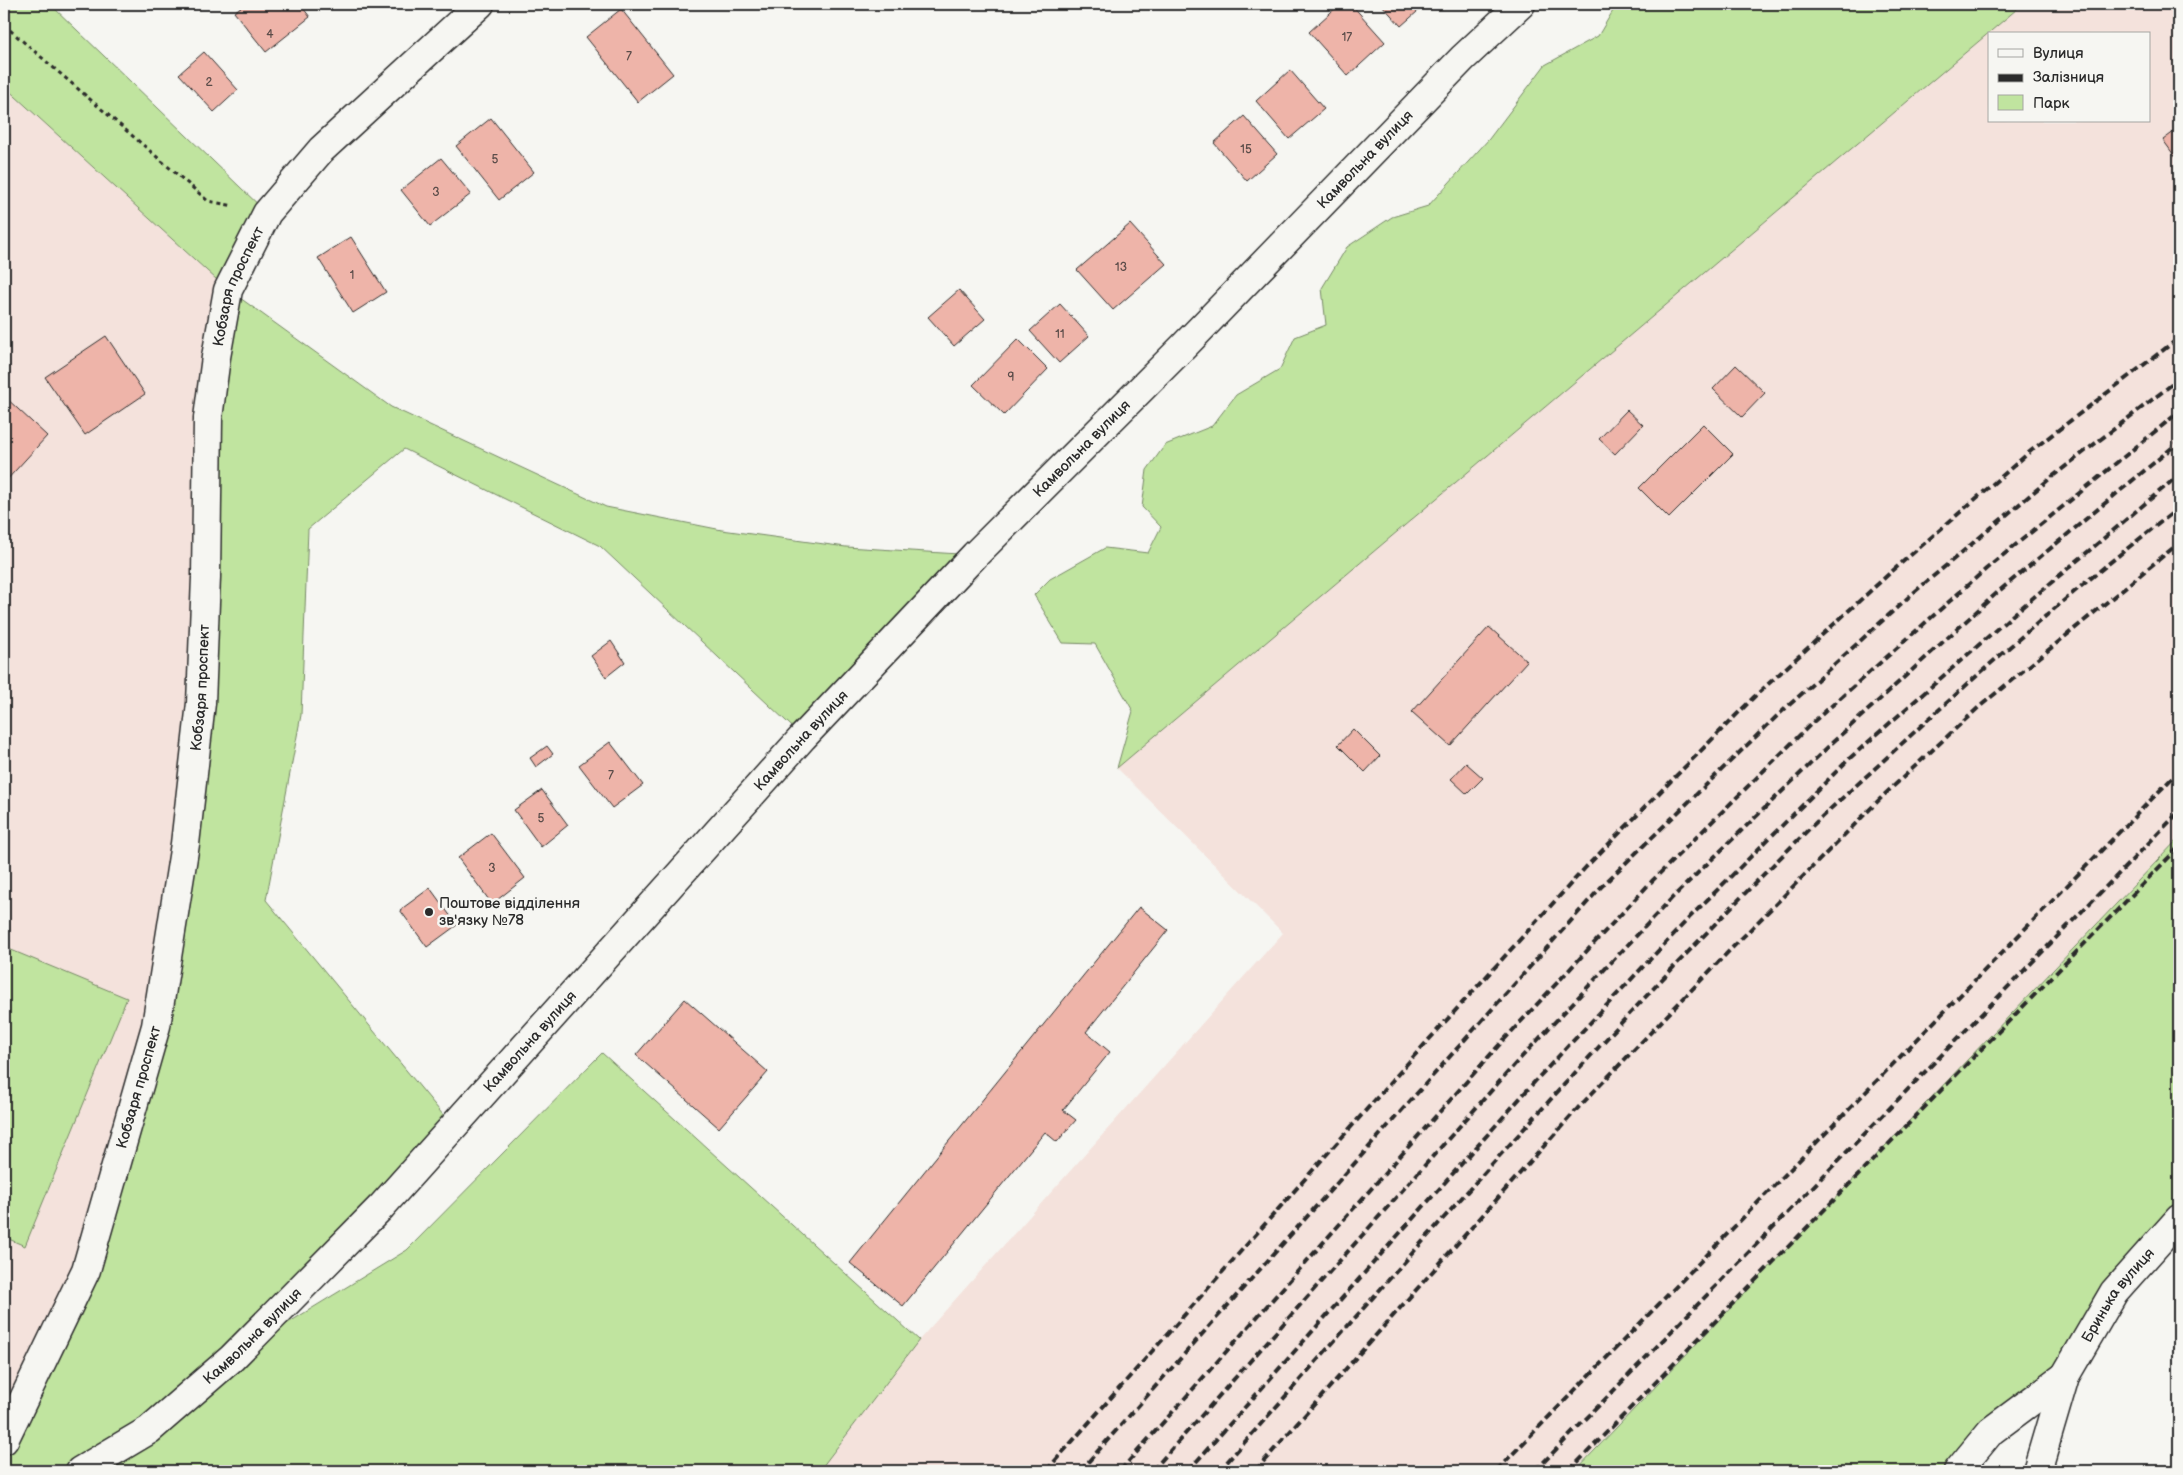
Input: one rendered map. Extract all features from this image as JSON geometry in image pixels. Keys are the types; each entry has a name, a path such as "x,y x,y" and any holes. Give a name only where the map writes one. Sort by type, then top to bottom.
{"street":[{"name":"Кобзаря проспект","path":"4,1440 86,1270 156,1026 185,844 201,703 206,577 208,418 216,357 228,290 267,213 321,150 480,4"},
{"name":"Камвольна вулиця","path":"80,1471 149,1430 224,1365 382,1206 803,736 975,555 1184,346 1463,58 1521,4"},
{"name":"Бринька вулиця","path":"2065,1376 2114,1292 2179,1219"},
{"path":"1958,1471 1991,1431 2065,1376"},
{"path":"2037,1471 2065,1376"}],"path":[{"path":"4,26 208,200 267,213"}],"shaded area":[{"path":"2023,4 2179,4 2179,838 1574,1471 819,1471 919,1340 1283,933 1117,768 1988,34 1988,122 2150,122 2150,32 1990,32"},
{"path":"4,86 228,290 185,844 86,1270 4,1440"}],"green space":[{"path":"4,4 50,4 267,213 229,290 391,407 606,507 722,530 846,547 975,555 803,737 600,546 404,449 308,529 301,715 266,900 453,1127 234,1356 407,1250 602,1053 919,1340 819,1471 4,1471 4,1440 86,1270 156,1026 228,290 4,86"},
{"path":"1617,4 2023,4 1117,768 1133,711 1095,644 1063,643 1034,595 1050,579 1105,548 1148,553 1161,527 1142,507 1147,470 1165,445 1212,426 1236,395 1280,369 1295,337 1326,325 1322,288 1347,247 1392,217 1428,206 1489,139 1545,65 1598,36"},
{"path":"2179,838 2179,1207 2065,1376 1958,1471 1575,1471"},
{"path":"4,947 127,998 25,1246 4,1237"}],"building":[{"path":"245,4 300,4 310,17 266,52 234,12"},
{"path":"1340,4 1351,4 1385,42 1348,76 1309,32"},
{"path":"1381,4 1426,4 1401,26"},
{"path":"621,9 673,74 638,102 586,37"},
{"path":"204,52 238,90 214,112 179,74"},
{"path":"1290,70 1324,109 1289,139 1256,101"},
{"path":"1244,116 1277,154 1247,181 1214,143"},
{"path":"491,118 534,172 499,200 456,146"},
{"path":"2179,128 2179,162 2163,140"},
{"path":"441,158 471,194 430,226 401,190"},
{"path":"1130,224 1166,264 1113,310 1077,270"},
{"path":"351,237 386,292 353,313 318,258"},
{"path":"959,290 985,319 954,346 928,317"},
{"path":"1060,304 1089,336 1059,363 1030,331"},
{"path":"106,336 145,394 85,435 45,377"},
{"path":"1018,339 1048,369 1004,415 973,385"},
{"path":"1736,365 1765,393 1742,417 1713,389"},
{"path":"4,396 47,436 4,483"},
{"path":"1627,410 1643,425 1615,454 1599,439"},
{"path":"1703,424 1733,454 1669,518 1639,488"},
{"path":"1489,627 1527,661 1450,746 1412,712"},
{"path":"611,641 625,662 606,677 591,656"},
{"path":"1353,729 1380,756 1365,772 1338,745"},
{"path":"610,742 643,785 612,808 579,765"},
{"path":"547,746 553,754 536,767 530,758"},
{"path":"1466,763 1483,778 1467,794 1451,779"},
{"path":"542,790 568,825 541,847 514,810"},
{"path":"491,833 525,878 492,904 458,858"},
{"path":"430,888 457,925 427,947 400,910"},
{"path":"1139,907 1168,930 1086,1032 1110,1052 1063,1110 1076,1120 1057,1142 1045,1132 903,1306 850,1263"},
{"path":"685,999 768,1072 719,1128 636,1055"}],"railway":[{"path":"1046,1471 1414,1056 1586,867 1754,697 1890,573 2032,450 2179,338"},
{"path":"1080,1471 1602,886 1776,717 1912,594 2053,476 2179,379"},
{"path":"1120,1471 1500,1044 1652,881 1811,724 1986,569 2179,412"},
{"path":"1152,1471 1516,1063 1673,897 1833,742 1999,591 2179,442"},
{"path":"1188,1471 1538,1078 1691,916 1850,758 2015,613 2179,475"},
{"path":"1219,1471 1578,1069 1802,836 1991,663 2103,568 2179,508"},
{"path":"1255,1471 1578,1108 1730,950 1884,795 1979,707 2179,543"},
{"path":"1496,1471 2179,771"},
{"path":"1535,1471 2179,812"},
{"path":"1569,1471 2179,847"}],"place":[{"name":"Поштове відділення зв'язку №78","path":"429,912"}]}
